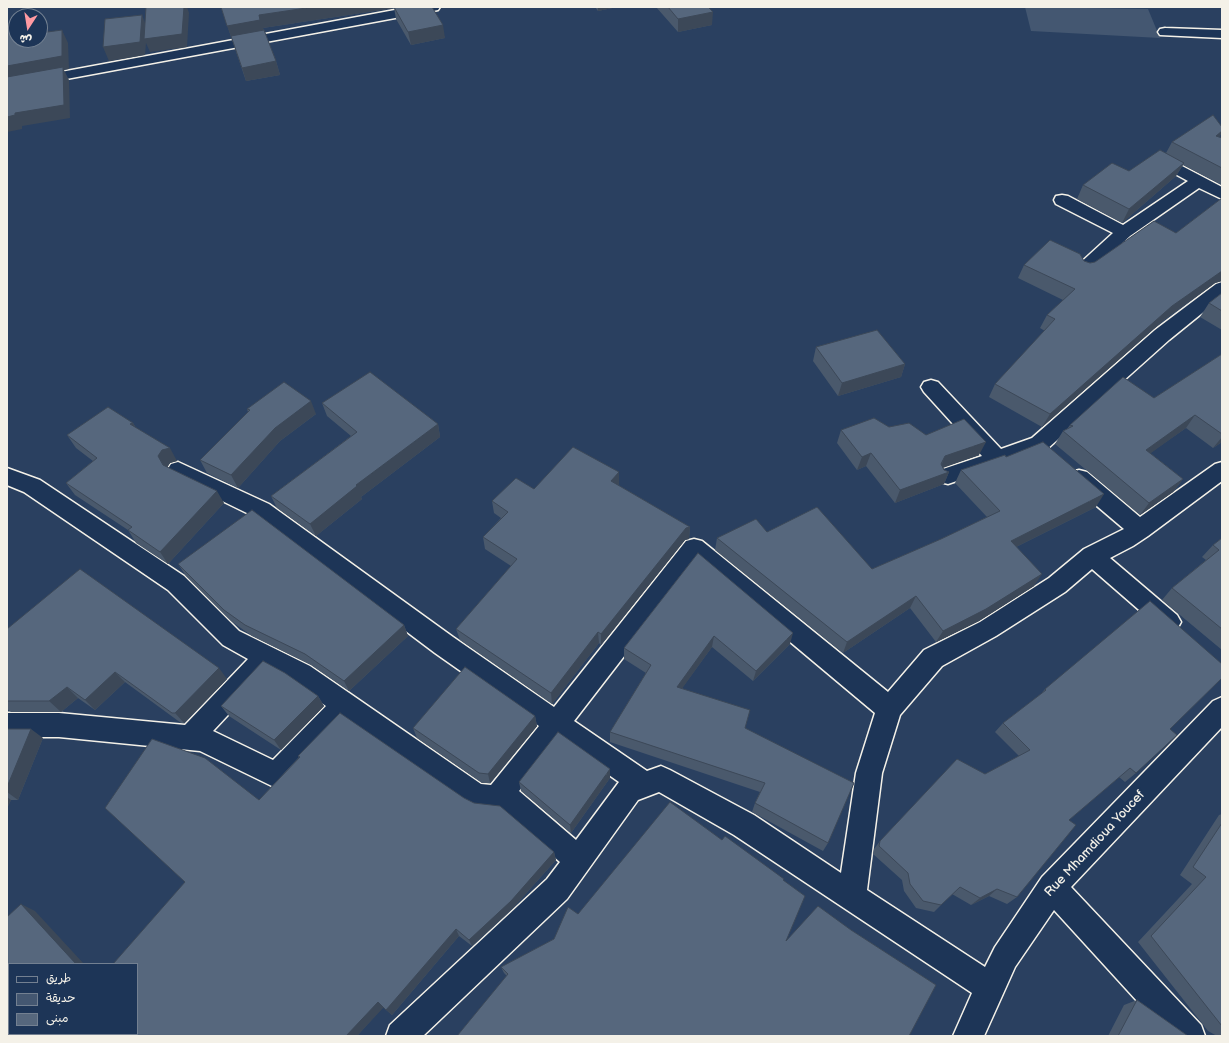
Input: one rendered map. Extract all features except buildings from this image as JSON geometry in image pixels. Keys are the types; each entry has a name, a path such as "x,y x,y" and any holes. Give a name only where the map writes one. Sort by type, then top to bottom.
{"street":[{"path":"7,86 433,7"},
{"path":"1165,32 1222,34"},
{"path":"1161,160 1222,194"},
{"path":"1084,269 1124,232 1199,181"},
{"path":"1062,200 1124,232"},
{"path":"948,476 1039,444 1162,335 1222,288"},
{"path":"931,387 998,459"},
{"path":"1039,444 1140,530"},
{"path":"178,470 261,510 444,645 644,784"},
{"path":"852,896 869,773 889,709 933,658 995,625 1057,585 1092,556 1125,540 1222,470"},
{"path":"7,476 32,486 176,583 231,638 301,674 477,797 509,800 578,860"},
{"path":"497,799 694,548 889,709"},
{"path":"1092,556 1187,636"},
{"path":"190,738 267,656"},
{"path":"7,725 60,726 202,739 276,775 344,705"},
{"name":"Rue Mhamdioua Youcef","path":"968,1036 1005,957 1052,887 1222,710"},
{"path":"401,1036 558,889 629,790 662,779 744,825 990,988"},
{"path":"1052,887 1190,1036"}],"green space":[{"path":"1025,7 1148,9 1160,38 1031,31"}]}
